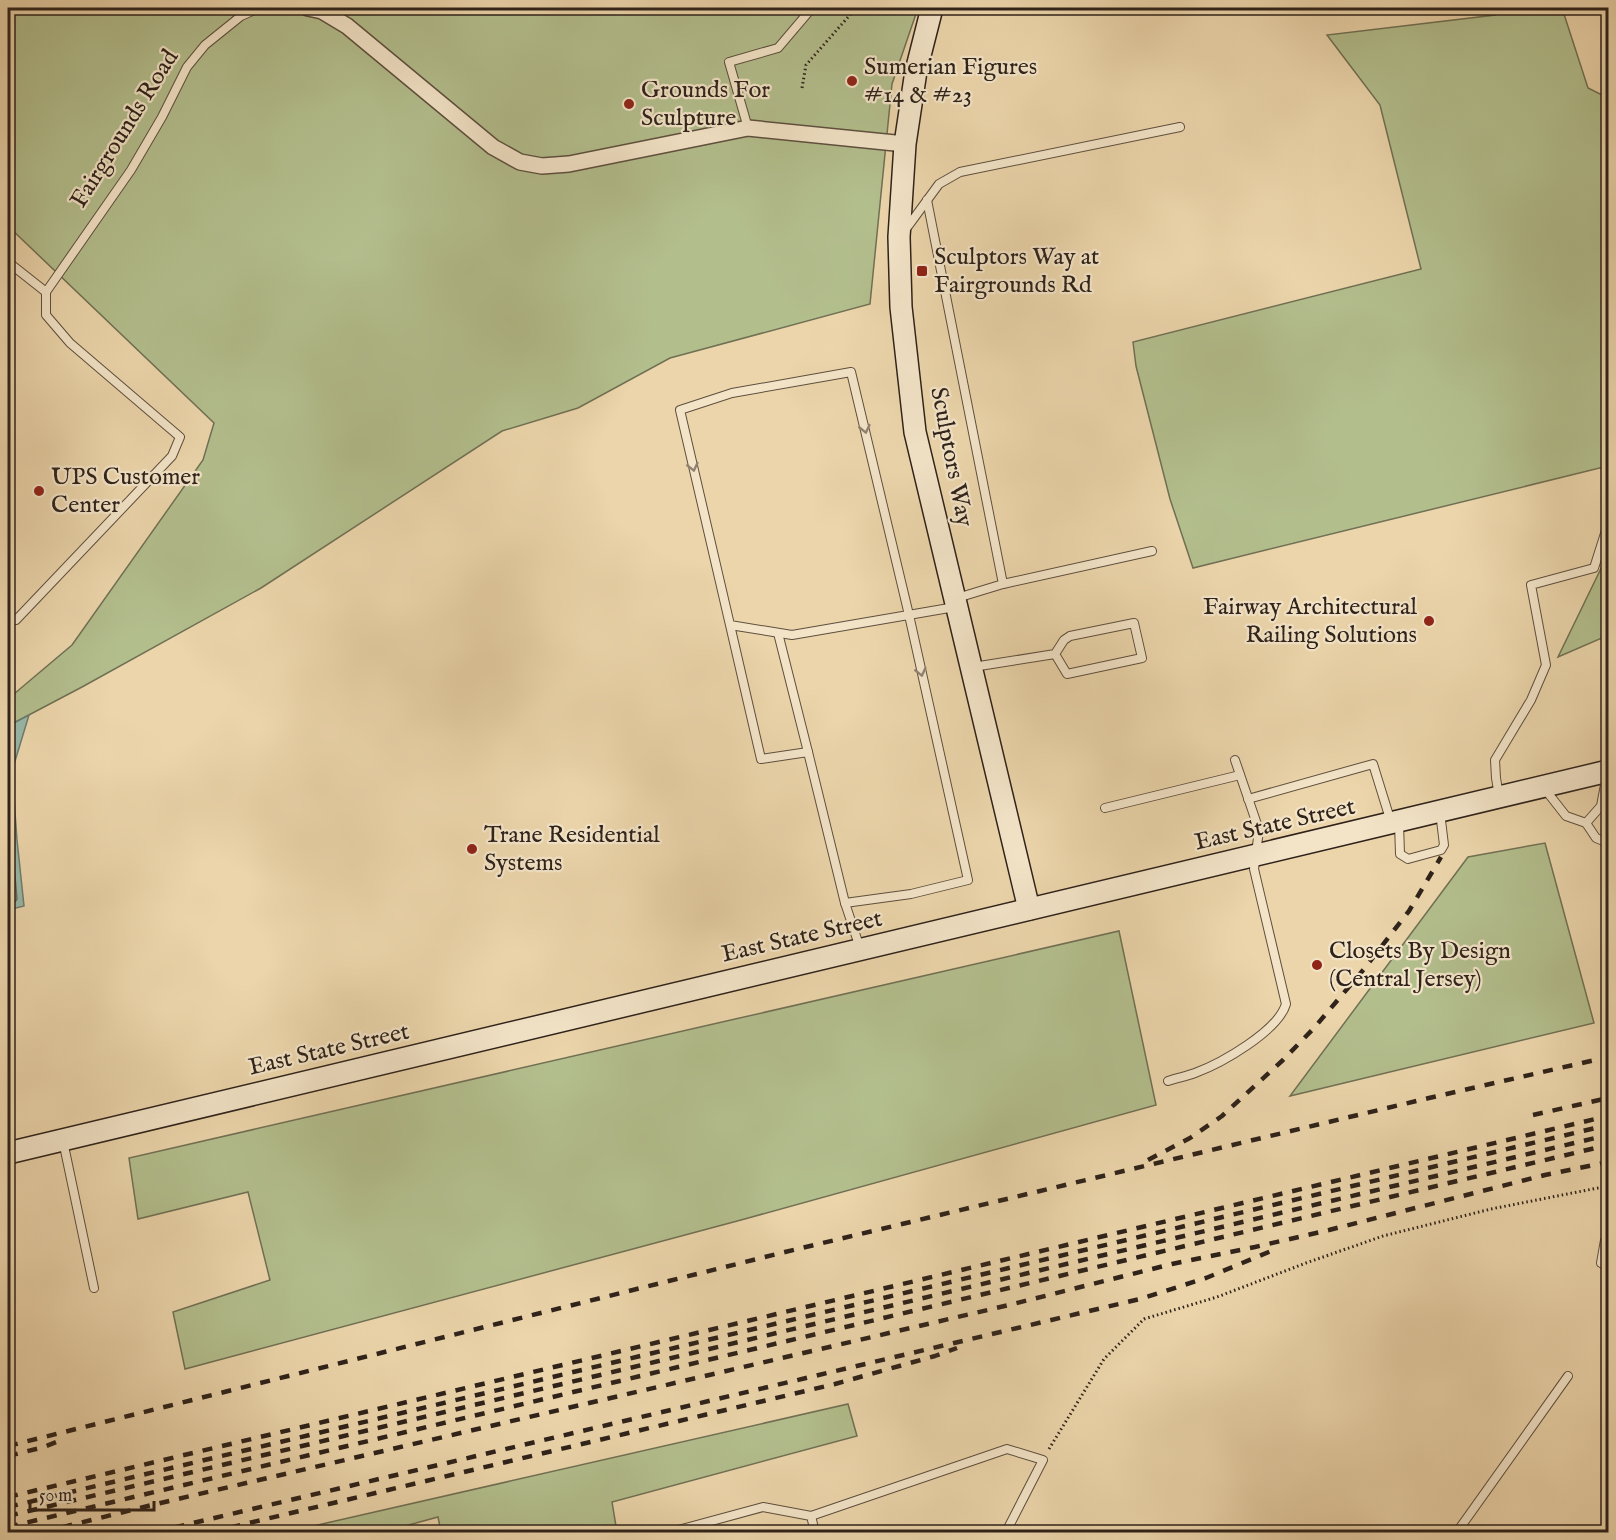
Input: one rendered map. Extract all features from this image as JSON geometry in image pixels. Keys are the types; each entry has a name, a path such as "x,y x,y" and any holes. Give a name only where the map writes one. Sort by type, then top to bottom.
{"street":[{"path":"308,8 322,11 347,26 493,147 520,162 542,166 568,164 748,129 905,144"},
{"name":"Sculptors Way","path":"932,8 916,72 905,144 899,237 901,307 915,432 1029,909"},
{"name":"East State Street","path":"8,1153 1608,771"}],"lane":[{"name":"Fairgrounds Road","path":"46,292 131,170 188,67 205,45 241,11 259,8"},
{"path":"748,129 729,62 778,48 812,8"},
{"path":"899,237 939,184 960,172 1180,127"},
{"path":"927,200 1003,584"},
{"path":"8,262 46,292 46,315 70,343 180,437 172,456 16,620 8,617"},
{"path":"808,752 761,759 680,410 732,393 851,372 909,615 968,880 911,894 845,903"},
{"path":"1500,797 1495,760 1531,700 1546,665 1531,585 1594,568 1608,524"},
{"path":"730,625 792,635 909,615 956,603 1003,584 1152,551"},
{"path":"971,667 1055,654 1064,640 1070,636 1134,623 1142,658 1067,674 1055,654"},
{"path":"778,633 845,903 860,950"},
{"path":"1168,1081 1197,1072 1243,1048 1259,1037 1283,1013 1287,1001 1254,869 1260,831 1235,760"},
{"path":"1248,798 1373,764 1395,822 1400,854 1408,859 1441,850 1444,845 1440,811"},
{"path":"1586,823 1601,806 1608,771"},
{"path":"1105,808 1240,775"},
{"path":"1544,787 1566,816 1586,823 1596,838 1608,843"},
{"path":"62,1140 94,1288"},
{"path":"1608,1239 1605,1240 1601,1263 1608,1268"},
{"path":"1457,1533 1568,1376"},
{"path":"671,1533 763,1507 811,1516 1007,1449 1043,1460 1006,1533"},
{"path":"811,1516 815,1533"}],"path":[{"path":"802,88 806,65 856,8"},
{"path":"1043,1460 1104,1359 1144,1319 1217,1297 1383,1236 1491,1209 1608,1186"}],"green space":[{"path":"8,8 918,8 892,84 870,304 670,358 578,408 502,431 261,588 8,726 8,699 72,645 203,460 214,423 8,226"},
{"path":"1493,8 1562,8 1588,88 1608,98 1608,197 1605,202 1608,262 1608,466 1193,568 1170,499 1136,366 1133,342 1421,269 1380,105 1327,35 1495,15"},
{"path":"1608,554 1608,629 1602,638 1558,657"},
{"path":"1545,843 1594,1023 1290,1096 1468,857"},
{"path":"1119,931 1156,1105 741,1220 185,1369 173,1312 270,1280 248,1192 138,1219 129,1158"},
{"path":"848,1404 857,1436 612,1502 617,1532 441,1532 438,1517 383,1532 287,1532"}],"water":[{"path":"29,715 12,771 24,906 8,910 8,726"}],"railway":[{"path":"1148,1160 1190,1138 1222,1116 1314,1028 1409,911 1441,857"},
{"path":"8,1446 785,1252 1608,1057"},
{"path":"1533,1115 1608,1098"},
{"path":"8,1497 1608,1116"},
{"path":"8,1507 1608,1125"},
{"path":"8,1516 1608,1135"},
{"path":"8,1527 1608,1145"},
{"path":"43,1532 1009,1305 1172,1264 1329,1230 1545,1175 1608,1162"},
{"path":"155,1532 1140,1299 1206,1278 1276,1249"},
{"path":"211,1532 835,1384 957,1348"},
{"path":"8,1456 44,1447 64,1439"}],"place":[{"name":"Sumerian Figures #14 & #23","path":"852,81"},
{"name":"Grounds For Sculpture","path":"629,104"},
{"name":"Sculptors Way at Fairgrounds Rd","path":"922,271"},
{"name":"UPS Customer Center","path":"39,491"},
{"name":"Fairway Architectural Railing Solutions","path":"1429,621"},
{"name":"Trane Residential Systems","path":"472,849"},
{"name":"Closets By Design (Central Jersey)","path":"1317,965"}]}
